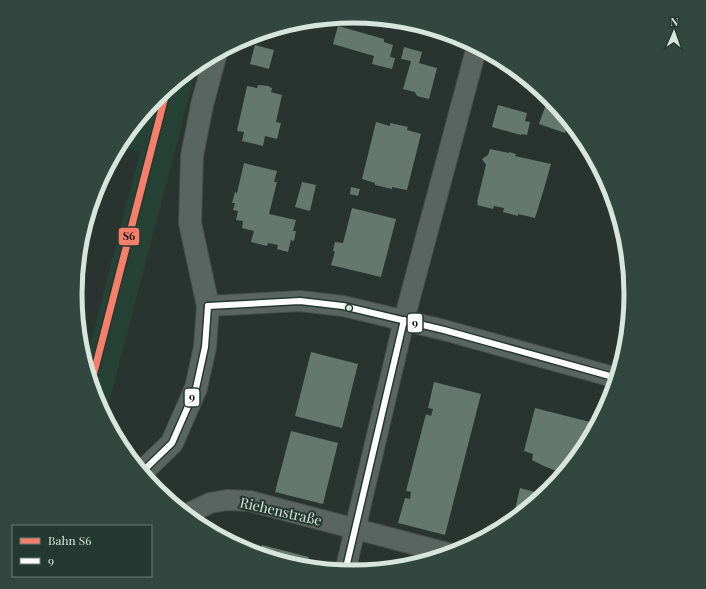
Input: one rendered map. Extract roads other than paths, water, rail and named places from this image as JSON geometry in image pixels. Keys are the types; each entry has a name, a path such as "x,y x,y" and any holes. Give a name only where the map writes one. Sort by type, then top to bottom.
{"main road":[{"path":"145,469 172,443 196,388 205,348 208,306 190,223 192,156 202,105 214,61"}],"street":[{"path":"347,566 404,320 475,52"},
{"path":"208,306 300,301 343,306 444,330 612,377"},
{"name":"Riehenstraße","path":"191,512 210,503 227,500 250,501 441,551"}],"rail line":[{"name":"S6","path":"94,374 164,100"}]}
